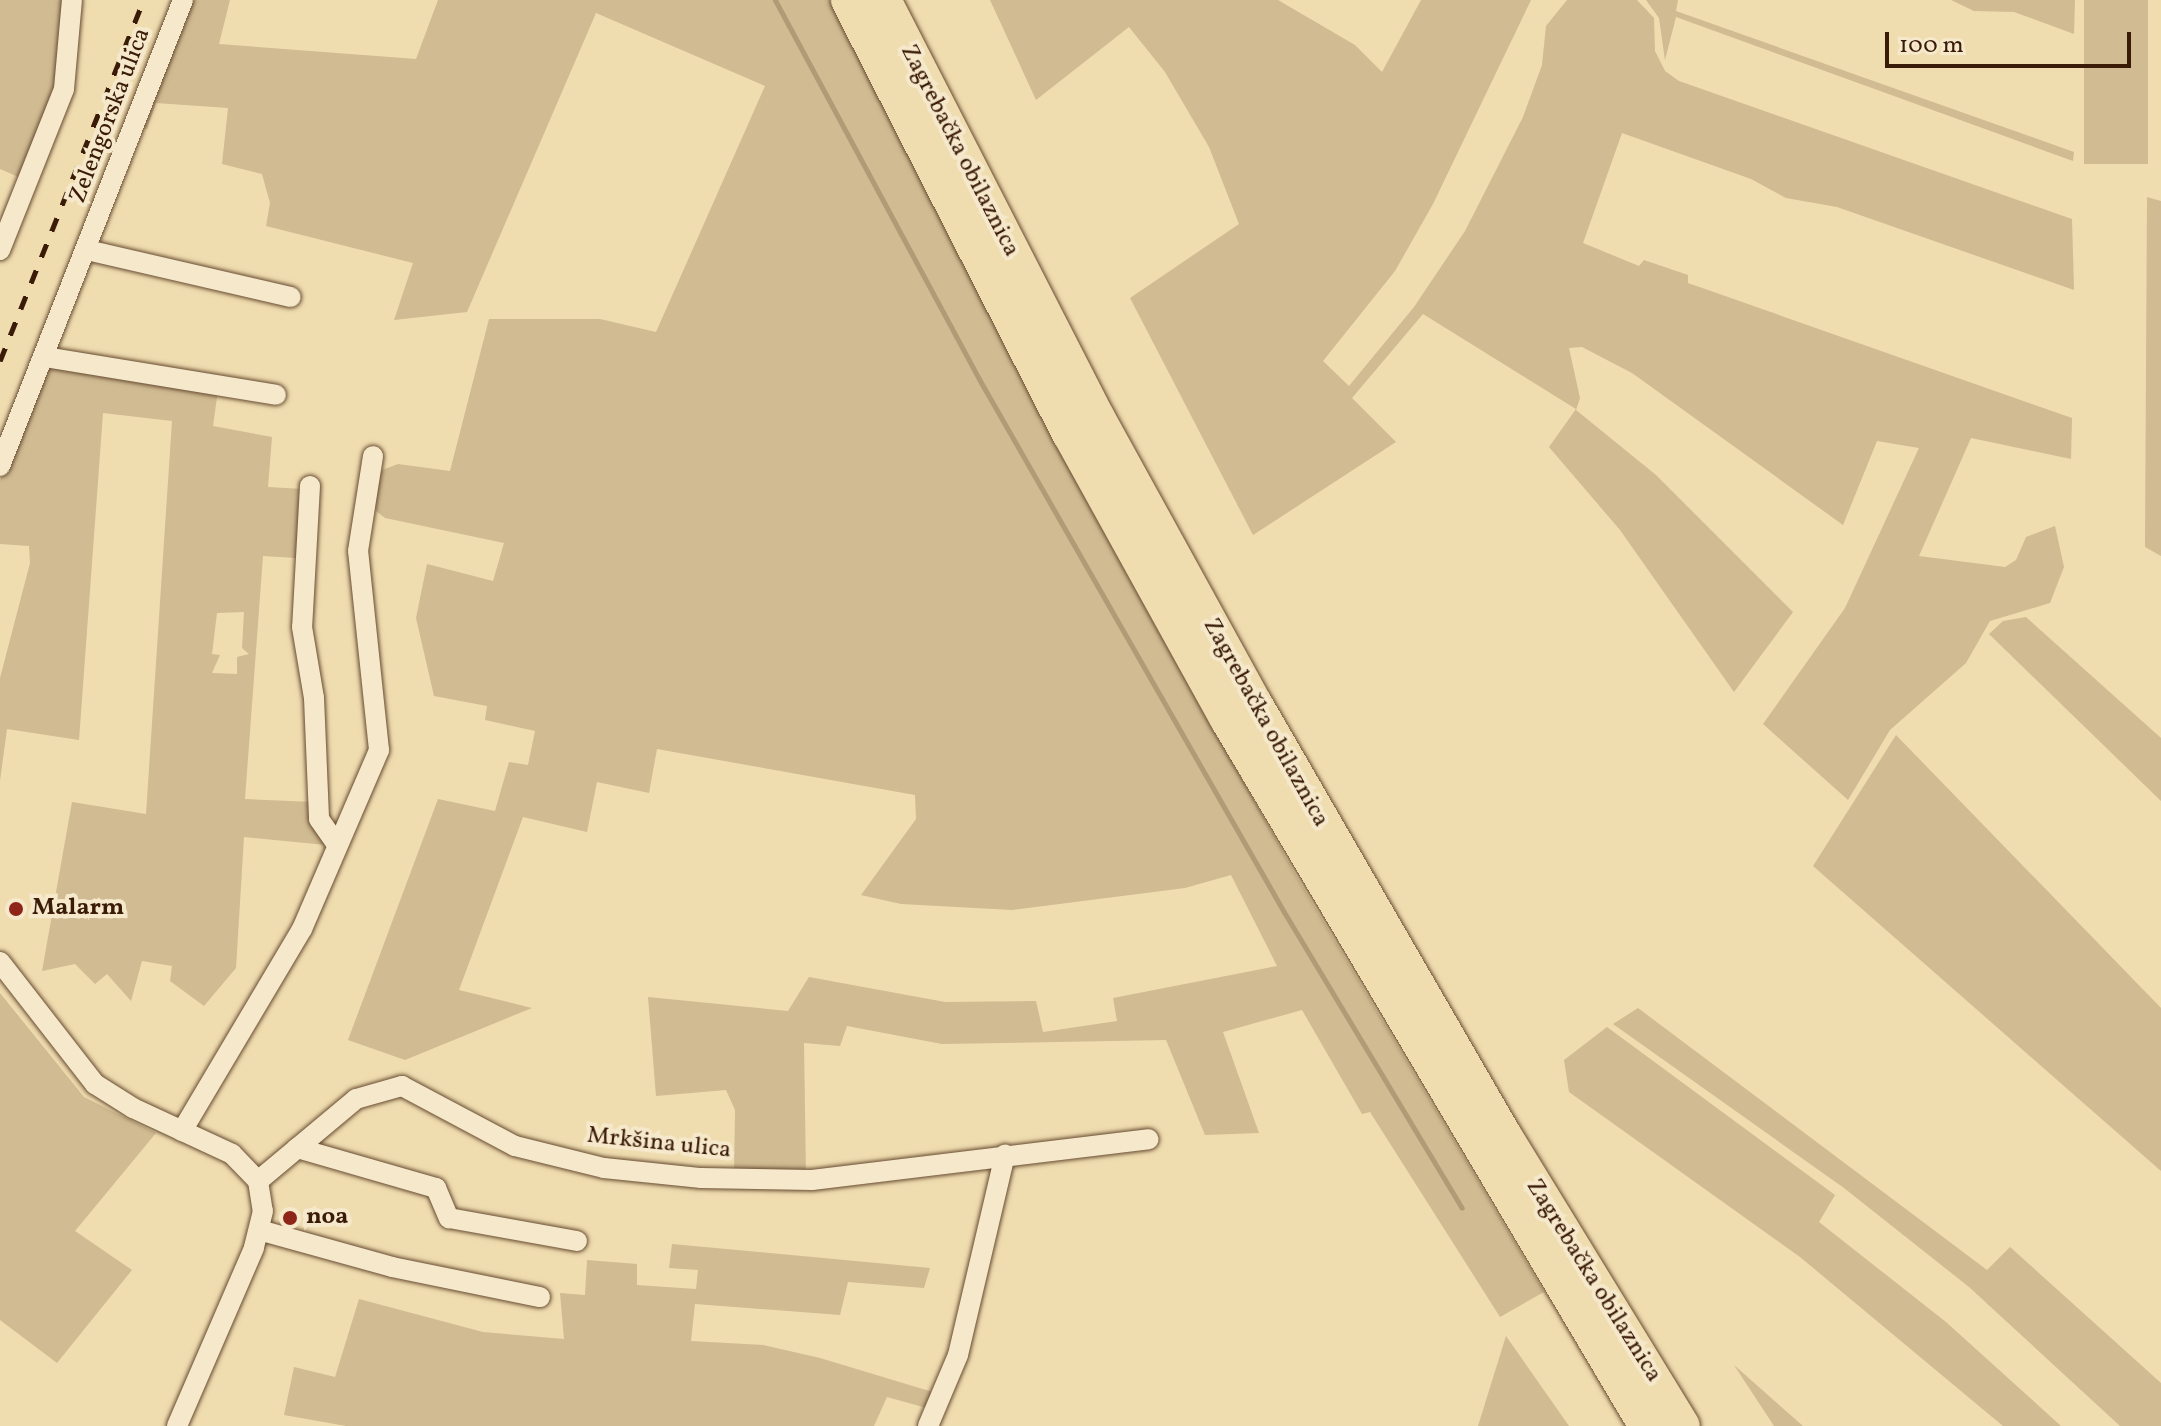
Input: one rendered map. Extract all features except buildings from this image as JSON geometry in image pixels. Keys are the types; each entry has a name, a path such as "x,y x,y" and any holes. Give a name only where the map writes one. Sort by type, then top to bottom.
{"highway":[{"name":"Zagrebačka obilaznica","path":"849,0 1070,433 1236,733 1647,1426"},
{"name":"Zagrebačka obilaznica","path":"883,0 1097,418 1231,663 1504,1136 1682,1426"}],"street":[{"path":"0,250 64,89 72,0"},
{"name":"Zelengorska ulica","path":"0,466 183,0"},
{"path":"87,250 291,297"},
{"path":"45,357 276,395"},
{"path":"182,1131 302,929 336,843 379,750 358,551 373,456"},
{"path":"310,486 302,627 314,698 319,819 336,843"},
{"path":"0,962 95,1084 232,1154 258,1181 259,1230 177,1426"},
{"name":"Mrkšina ulica","path":"258,1181 356,1099 402,1086 515,1146 604,1168 812,1180 1005,1154 1149,1139"},
{"path":"297,1148 436,1188 449,1218 577,1241"},
{"path":"928,1426 958,1355 1005,1154"},
{"path":"259,1230 495,1291 540,1297"}],"shaded area":[{"path":"0,0 67,0 60,80 23,179 0,169"},
{"path":"188,0 230,0 219,44 416,59 438,0 831,0 1111,545 1294,872 1544,1292 1500,1317 1370,1112 1362,1114 1302,1010 1223,1032 1259,1133 1205,1135 1166,1040 942,1044 847,1026 840,1046 804,1043 806,1175 734,1175 735,1110 726,1090 656,1096 648,997 788,1011 809,977 945,1002 1036,1001 1043,1032 1117,1021 1113,998 1277,966 1231,875 1185,888 1012,910 901,904 861,895 916,819 915,795 657,749 649,793 597,782 587,832 523,817 459,990 532,1008 405,1060 348,1040 438,799 495,811 509,762 528,765 535,731 485,720 487,706 434,696 416,618 427,564 493,581 504,543 385,518 376,511 373,491 382,470 398,464 450,471 489,319 600,319 656,332 765,86 596,13 467,312 394,320 413,263 266,226 270,203 262,174 222,164 228,108 156,103 147,129 141,128"},
{"path":"990,0 1278,0 1355,45 1382,72 1421,0 1531,0 1433,204 1395,271 1323,361 1349,386 1414,307 1465,231 1523,117 1542,65 1546,26 1567,0 1637,0 1654,18 1655,51 1665,71 1679,81 2072,219 2074,290 1837,207 1786,198 1751,179 1622,133 1583,243 1639,266 1644,260 1688,275 1688,283 2072,418 2071,459 1971,438 1919,556 2005,567 2016,560 2026,537 2055,526 2064,567 2050,603 1990,621 1966,663 1890,730 1848,800 1763,724 1845,608 1919,448 1877,441 1843,525 1632,373 1582,347 1569,348 1580,398 1576,410 1656,475 1793,612 1734,692 1620,530 1549,447 1576,409 1423,314 1352,398 1396,442 1253,535 1130,298 1239,224 1209,147 1165,72 1129,27 1036,100"},
{"path":"1646,0 1678,0 1676,11 2074,152 2073,161 1676,17 1665,60 1659,18"},
{"path":"1951,0 2075,0 2074,34 2014,12 1974,11"},
{"path":"2084,0 2148,0 2148,164 2084,164"},
{"path":"2147,197 2161,201 2161,556 2145,547"},
{"path":"48,367 218,390 213,426 272,437 268,487 303,489 296,558 263,556 245,799 313,802 326,845 244,837 236,968 204,1006 170,981 172,966 142,961 131,1001 107,974 95,984 75,964 42,971 72,802 146,814 172,421 103,413 79,740 7,729 0,781 0,678 30,563 29,546 0,544 0,480","holes":["244,612 242,648 249,654 237,657 237,674 212,673 220,655 212,654 217,613"]},
{"path":"2026,617 2161,738 2161,801 1989,634 2003,621"},
{"path":"1896,735 2161,1008 2161,1171 1813,866"},
{"path":"0,993 84,1097 156,1133 75,1231 132,1270 57,1363 0,1320"},
{"path":"1638,1008 1987,1270 2010,1247 2161,1383 2161,1426 2120,1426 1969,1287 1844,1188 1613,1024"},
{"path":"1607,1027 1835,1195 1819,1222 1946,1322 2061,1426 2003,1426 1800,1257 1569,1092 1564,1060"},
{"path":"672,1244 930,1268 924,1288 848,1282 840,1315 695,1304 691,1341 763,1345 820,1358 936,1393 930,1409 887,1397 874,1426 346,1426 284,1415 294,1367 335,1377 359,1299 483,1332 564,1339 560,1293 585,1295 587,1260 637,1264 637,1285 696,1289 698,1270 669,1268"},
{"path":"1506,1336 1569,1426 1478,1426"},
{"path":"1734,1365 1803,1426 1774,1426"}],"waterway":[{"path":"775,0 979,379 1284,912 1462,1208"}],"railway":[{"path":"0,361 144,0"}],"place":[{"name":"Malarm","path":"16,909"},
{"name":"noa","path":"290,1218"}]}
